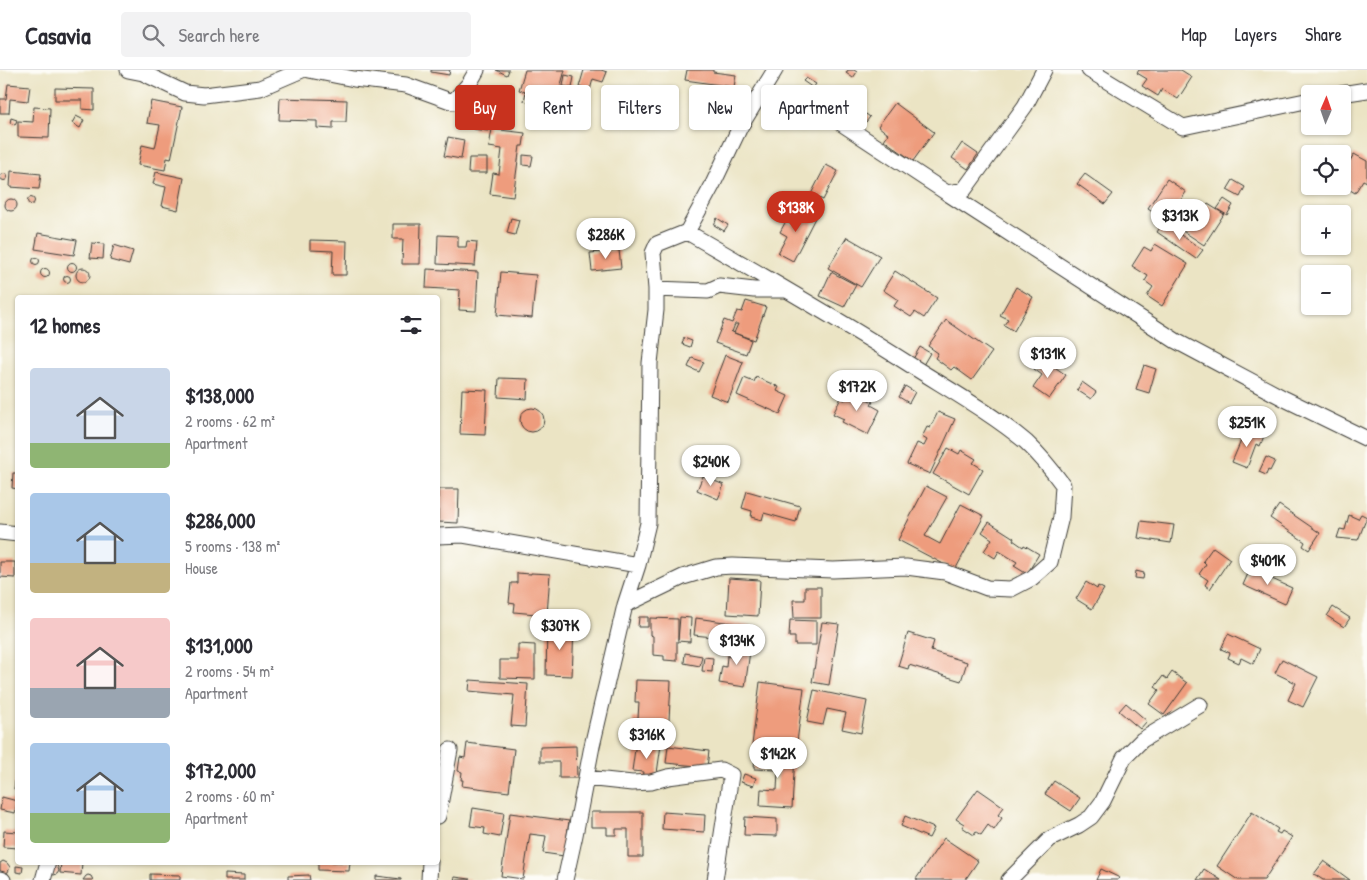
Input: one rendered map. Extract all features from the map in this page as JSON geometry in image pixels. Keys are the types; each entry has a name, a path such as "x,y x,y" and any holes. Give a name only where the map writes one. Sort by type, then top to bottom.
{"street":[{"path":"128,70 143,73 185,93 204,95 260,88 302,70"},
{"path":"309,70 354,79 406,85 453,102 469,84 477,70"},
{"path":"565,880 592,746 625,605 638,565 648,523 650,363 656,310 654,253 657,244 686,232 712,186 740,127 775,70"},
{"path":"947,193 964,190 1025,106 1044,70"},
{"path":"1089,70 1183,128 1301,102"},
{"path":"1351,92 1367,90"},
{"path":"759,98 797,99 824,112 1176,341 1285,399 1367,439"},
{"path":"625,605 683,576 716,567 733,566 833,570 906,567 946,572 987,588 1011,589 1032,578 1050,562 1061,517 1063,485 1026,443 978,408 891,352 686,232"},
{"path":"656,289 708,291 719,286 754,290 787,290"},
{"path":"0,532 15,534"},
{"path":"440,536 463,535 638,565"},
{"path":"1009,880 1050,839 1091,817 1103,801 1124,758 1142,740 1200,705"},
{"path":"440,805 450,750"},
{"path":"586,778 632,783 651,782 668,777 721,770 731,775 715,880"},
{"path":"43,880 47,865"},
{"path":"429,880 430,865"}],"building":[{"path":"431,70 450,70 449,75 431,72"},
{"path":"496,70 509,70 507,75"},
{"path":"525,70 565,70 561,85 525,85 525,92 519,90"},
{"path":"584,70 607,72 603,82 593,79 591,86 580,85"},
{"path":"687,70 713,70 713,72 736,75 734,85 685,80"},
{"path":"848,70 857,72 853,78 846,73"},
{"path":"1139,70 1181,70 1192,77 1178,99 1162,89 1158,96 1142,86 1147,79 1137,73"},
{"path":"565,75 574,77 573,85 563,85"},
{"path":"806,78 816,84 809,85 803,81"},
{"path":"8,84 30,86 28,101 10,99 9,113 0,113 0,99 6,99"},
{"path":"55,88 94,89 94,110 82,109 82,100 55,100"},
{"path":"280,98 347,100 346,122 333,122 333,129 317,128 317,121 279,120"},
{"path":"151,101 182,107 171,159 167,158 165,170 138,165 142,145 155,148 160,125 147,123"},
{"path":"895,103 934,132 913,161 884,140 888,134 878,126"},
{"path":"34,107 50,108 49,138 18,137 18,121 33,122"},
{"path":"76,116 84,120 80,128 72,123"},
{"path":"11,118 17,120 15,125 10,123"},
{"path":"492,130 525,133 523,146 520,146 513,197 490,194 493,173 499,174 502,149 489,147"},
{"path":"448,137 464,140 461,159 444,156"},
{"path":"962,143 978,154 968,169 952,158"},
{"path":"1354,154 1367,161 1367,182 1363,180 1355,193 1351,191 1351,159"},
{"path":"523,155 533,156 531,166 523,165"},
{"path":"469,158 487,158 487,173 468,173"},
{"path":"826,165 838,171 823,200 811,194"},
{"path":"11,171 41,174 39,189 10,187"},
{"path":"156,172 184,178 178,210 162,206 166,187 153,184"},
{"path":"4,173 8,177 4,181 0,177"},
{"path":"1085,174 1113,194 1105,204 1077,184"},
{"path":"1167,179 1186,192 1177,206 1198,220 1208,204 1224,214 1204,245 1148,208"},
{"path":"1233,180 1245,187 1240,197 1227,190"},
{"path":"31,197 35,201 31,205 27,201"},
{"path":"9,199 13,199 17,205 13,211 9,211 5,207 5,203"},
{"path":"1224,199 1233,205 1227,215 1217,209"},
{"path":"802,207 817,214 793,261 778,253 787,236 780,232 786,221 792,225"},
{"path":"511,218 519,220 515,235 507,233"},
{"path":"717,218 728,225 724,231 714,225"},
{"path":"1163,223 1203,250 1196,259 1157,232"},
{"path":"393,224 421,224 420,264 402,264 403,239 393,239"},
{"path":"38,233 77,240 74,255 35,249"},
{"path":"438,235 458,236 458,247 466,247 467,241 477,242 475,266 437,264"},
{"path":"847,237 880,256 861,287 828,268"},
{"path":"310,240 347,241 346,275 332,275 333,251 310,250"},
{"path":"92,243 104,244 103,259 90,258"},
{"path":"1155,244 1188,264 1162,306 1147,296 1153,287 1145,281 1148,276 1132,266 1144,247 1151,251"},
{"path":"114,245 133,251 129,265 110,260"},
{"path":"619,250 621,268 592,271 590,253"},
{"path":"36,257 40,261 36,265 32,261"},
{"path":"72,263 76,267 72,271 68,267"},
{"path":"80,268 86,268 90,275 86,282 80,282 76,278 76,272"},
{"path":"45,269 49,273 45,277 41,273"},
{"path":"427,269 478,272 476,311 459,310 460,290 426,288"},
{"path":"895,271 937,298 924,318 915,312 911,317 894,306 898,300 883,290"},
{"path":"501,272 536,275 532,318 497,315"},
{"path":"831,272 856,285 844,307 820,296"},
{"path":"67,276 70,279 67,282 64,279"},
{"path":"1016,287 1033,297 1014,331 1004,325 1008,319 1000,315"},
{"path":"746,301 766,307 754,340 738,334 751,340 746,354 715,343 724,320 732,323 737,311 742,312","holes":["735,324 738,324 734,333 732,332"]},
{"path":"946,320 992,352 972,380 954,367 951,370 935,358 938,353 928,346"},
{"path":"684,338 692,341 690,347 682,344"},
{"path":"920,347 930,353 923,365 913,359"},
{"path":"725,355 743,362 728,402 710,395"},
{"path":"692,358 704,362 699,372 688,367"},
{"path":"1042,358 1066,375 1049,399 1033,388 1042,375 1034,369"},
{"path":"1144,365 1156,369 1149,393 1136,389"},
{"path":"756,377 779,387 777,391 788,396 780,414 737,395 744,378 754,382"},
{"path":"499,378 528,379 527,399 498,397"},
{"path":"1082,382 1096,392 1091,399 1077,390"},
{"path":"905,386 915,392 909,403 899,397"},
{"path":"462,389 487,390 485,435 460,434"},
{"path":"850,391 873,402 871,405 880,410 868,435 842,422 844,419 833,414 841,398 845,400"},
{"path":"532,408 541,411 544,420 541,429 532,432 523,429 520,420 523,411"},
{"path":"938,412 955,419 930,474 907,464 917,443 924,446 927,440 922,437 927,427 930,428"},
{"path":"1246,429 1264,436 1260,446 1256,444 1247,468 1232,462"},
{"path":"948,448 959,454 961,450 976,459 973,463 983,469 969,494 933,474"},
{"path":"1266,457 1275,461 1266,475 1259,472"},
{"path":"13,473 15,473 15,488 12,488"},
{"path":"703,476 724,485 718,499 697,490"},
{"path":"926,486 947,497 925,536 940,544 961,504 984,516 955,570 898,540"},
{"path":"440,489 459,489 458,523 440,522"},
{"path":"747,491 800,506 796,522 764,513 762,520 751,517 752,511 742,508"},
{"path":"1279,505 1320,533 1309,550 1303,546 1305,542 1270,518"},
{"path":"1361,514 1367,517 1358,540 1337,538 1340,529 1345,530 1349,515 1358,519"},
{"path":"1141,521 1174,525 1171,543 1138,538"},
{"path":"989,522 1014,538 1013,540 1023,547 1024,545 1039,554 1027,574 1014,566 1017,562 999,551 995,558 984,551 992,539 982,532"},
{"path":"1213,547 1230,559 1210,589 1205,585 1208,580 1199,574 1206,564 1203,561"},
{"path":"0,562 15,562 15,578 0,577"},
{"path":"1250,569 1292,588 1285,604 1243,585"},
{"path":"1136,571 1144,573 1143,579 1135,578"},
{"path":"517,573 550,574 547,615 514,612 515,604 509,603 511,583 517,583"},
{"path":"729,578 760,580 758,616 727,614"},
{"path":"1086,582 1097,589 1098,586 1104,589 1092,609 1076,599"},
{"path":"805,587 821,587 821,618 794,618 793,600 805,600"},
{"path":"1333,607 1350,618 1344,627 1327,616"},
{"path":"639,617 648,617 648,627 638,627"},
{"path":"680,617 691,618 690,642 677,641 677,661 664,660 664,656 653,655 653,636 650,635 650,618 678,619 678,640"},
{"path":"696,618 752,626 750,643 733,641 732,648 721,646 722,638 694,635"},
{"path":"790,620 816,621 816,645 795,645 795,637 789,637"},
{"path":"822,622 839,624 829,685 812,682"},
{"path":"547,627 574,628 572,676 546,675"},
{"path":"908,633 934,641 931,651 967,662 961,681 909,665 908,669 898,666"},
{"path":"1228,634 1260,649 1253,664 1241,658 1239,663 1228,658 1230,653 1221,649"},
{"path":"734,642 751,644 745,687 719,683 722,666 726,667 727,656 732,657"},
{"path":"518,644 535,645 535,679 500,678 500,660 518,660"},
{"path":"685,653 702,656 700,666 684,663"},
{"path":"704,657 713,658 712,672 702,671"},
{"path":"1282,659 1318,677 1303,707 1288,700 1296,683 1275,673"},
{"path":"1172,672 1187,683 1164,715 1149,704 1159,690 1155,687 1163,676 1167,679"},
{"path":"470,680 528,684 525,727 511,726 514,695 469,691"},
{"path":"636,680 671,681 668,740 643,739 643,730 632,730 633,718 638,718 639,702 635,702"},
{"path":"760,682 804,688 796,750 752,745"},
{"path":"814,690 867,701 861,733 842,729 846,713 827,709 823,725 807,722"},
{"path":"1126,703 1147,721 1140,729 1119,711"},
{"path":"636,742 661,745 656,780 643,778 644,772 632,771"},
{"path":"467,743 514,749 509,792 462,786 462,772 458,771 460,757 465,758"},
{"path":"576,746 577,778 559,778 559,762 540,762 540,747"},
{"path":"668,746 709,751 707,767 666,763"},
{"path":"755,753 795,755 792,808 760,806 761,789 777,790 778,770 754,769"},
{"path":"744,774 756,778 753,786 741,782"},
{"path":"1054,781 1080,798 1071,811 1045,794"},
{"path":"978,789 1004,807 998,815 1002,818 994,830 988,825 981,835 976,832 974,835 962,827 964,824 956,819"},
{"path":"2,797 15,800 15,813 0,810"},
{"path":"473,808 504,813 500,837 484,834 485,828 470,826"},
{"path":"591,812 643,812 643,857 628,857 628,829 616,829 616,835 607,835 607,827 591,827"},
{"path":"663,812 705,815 704,832 662,829"},
{"path":"1252,812 1278,829 1276,832 1280,834 1282,831 1292,837 1264,880 1238,880 1217,866"},
{"path":"510,813 569,821 564,856 543,853 546,836 530,834 523,879 501,876"},
{"path":"905,816 934,828 929,838 901,826"},
{"path":"745,817 777,819 777,836 744,835"},
{"path":"4,831 15,832 15,848 3,847"},
{"path":"944,838 978,861 965,880 916,879"},
{"path":"3,861 10,867 8,872 4,874 0,873 0,863"},
{"path":"1324,861 1350,880 1323,880 1314,874"},
{"path":"54,865 57,865 59,871 57,874 51,874"},
{"path":"61,865 82,865 81,875 60,873"},
{"path":"318,865 350,865 349,871 318,870"},
{"path":"16,866 23,867 22,873 16,872"},
{"path":"1101,869 1120,878 1118,880 1096,880"},
{"path":"1204,869 1221,880 1197,880"},
{"path":"150,874 180,875 180,880 150,880"},
{"path":"225,874 244,875 244,880 225,880"},
{"path":"88,875 93,880 83,880 86,876"},
{"path":"309,875 310,880 288,880 288,876"},
{"path":"376,876 401,879 401,880 376,880"},
{"path":"455,877 470,879 470,880 454,880"}]}
